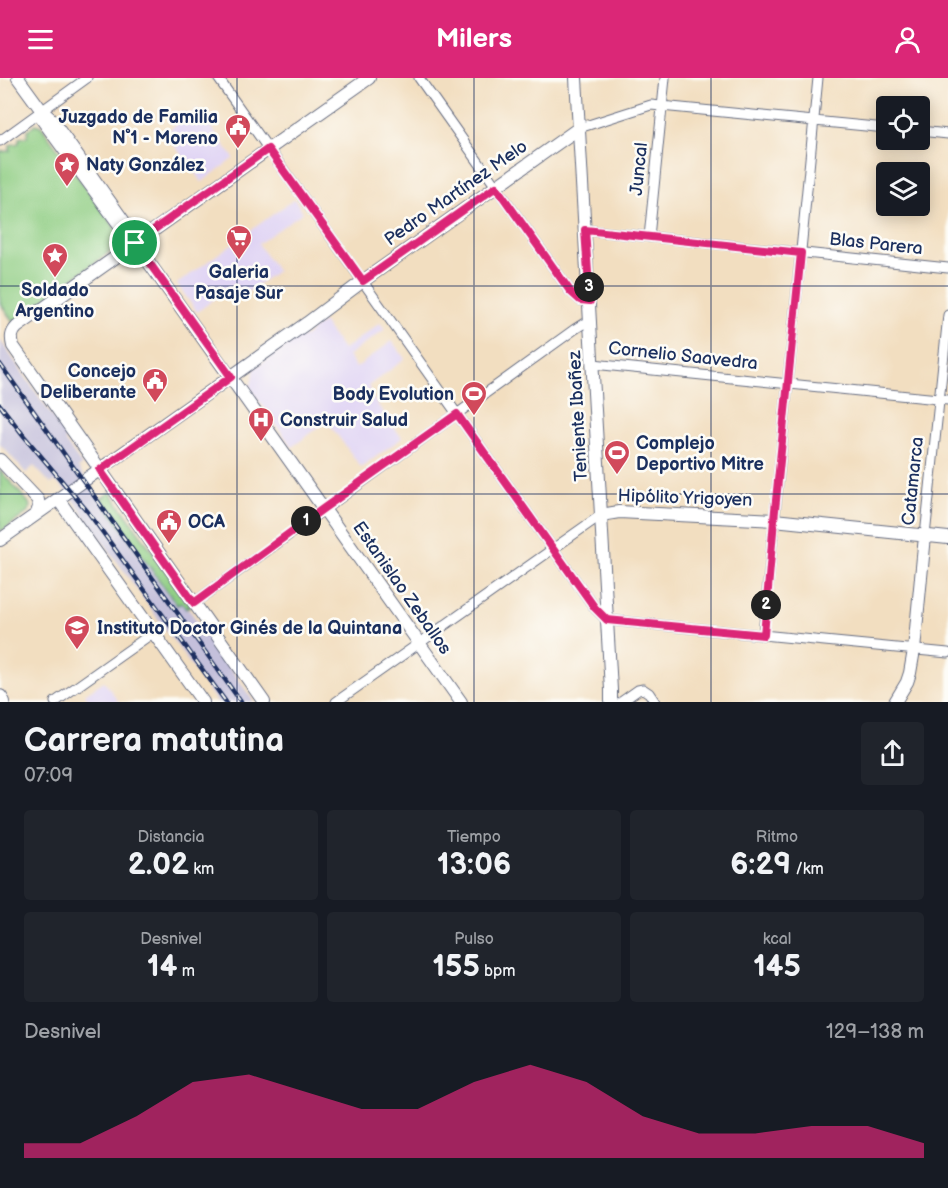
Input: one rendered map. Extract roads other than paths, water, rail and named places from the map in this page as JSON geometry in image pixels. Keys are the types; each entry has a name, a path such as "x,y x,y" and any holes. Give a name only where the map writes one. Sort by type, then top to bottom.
{"main road":[{"path":"0,697 3,702"}],"street":[{"name":"Estanislao Zeballos","path":"18,78 39,113 51,119 58,128 130,230 135,243 461,702"},
{"path":"0,141 87,78"},
{"path":"218,78 595,608 607,620 948,653"},
{"path":"264,702 13,346 11,335 17,327 369,78"},
{"path":"419,78 570,291 580,300 590,301"},
{"name":"Teniente Ibañez","path":"576,78 590,301 610,702"},
{"name":"Juncal","path":"649,237 664,78"},
{"path":"764,635 818,78"},
{"name":"Pedro Martínez Melo","path":"0,540 579,128 651,105 876,127"},
{"path":"39,113 120,228 125,238 122,252"},
{"path":"930,132 948,134"},
{"name":"Blas Parera","path":"585,230 948,268"},
{"name":"Catamarca","path":"895,702 907,682 914,650 925,536 944,399 948,315"},
{"name":"Cornelio Saavedra","path":"194,603 583,324 591,322"},
{"name":"Cornelio Saavedra","path":"593,364 944,399"},
{"path":"0,460 38,500 37,513"},
{"path":"31,493 58,499 203,702"},
{"name":"Hipólito Yrigoyen","path":"336,702 601,515 619,512 774,520 948,538"},
{"path":"55,702 154,632"},
{"path":"621,702 643,689 655,702"}],"railway":[{"path":"0,364 241,702"},
{"path":"0,405 88,512 226,702"}],"place":[{"name":"Juzgado de Familia N˚1 - Moreno","path":"238,150"},
{"name":"Naty González","path":"67,188"},
{"name":"Galeria Pasaje Sur","path":"239,261"},
{"name":"Soldado Argentino","path":"55,279"},
{"name":"Concejo Deliberante","path":"155,404"},
{"name":"Body Evolution","path":"474,417"},
{"name":"Construir Salud","path":"261,443"},
{"name":"Complejo Deportivo Mitre","path":"617,476"},
{"name":"OCA","path":"169,545"},
{"name":"Instituto Doctor Ginés de la Quintana","path":"77,651"}]}
